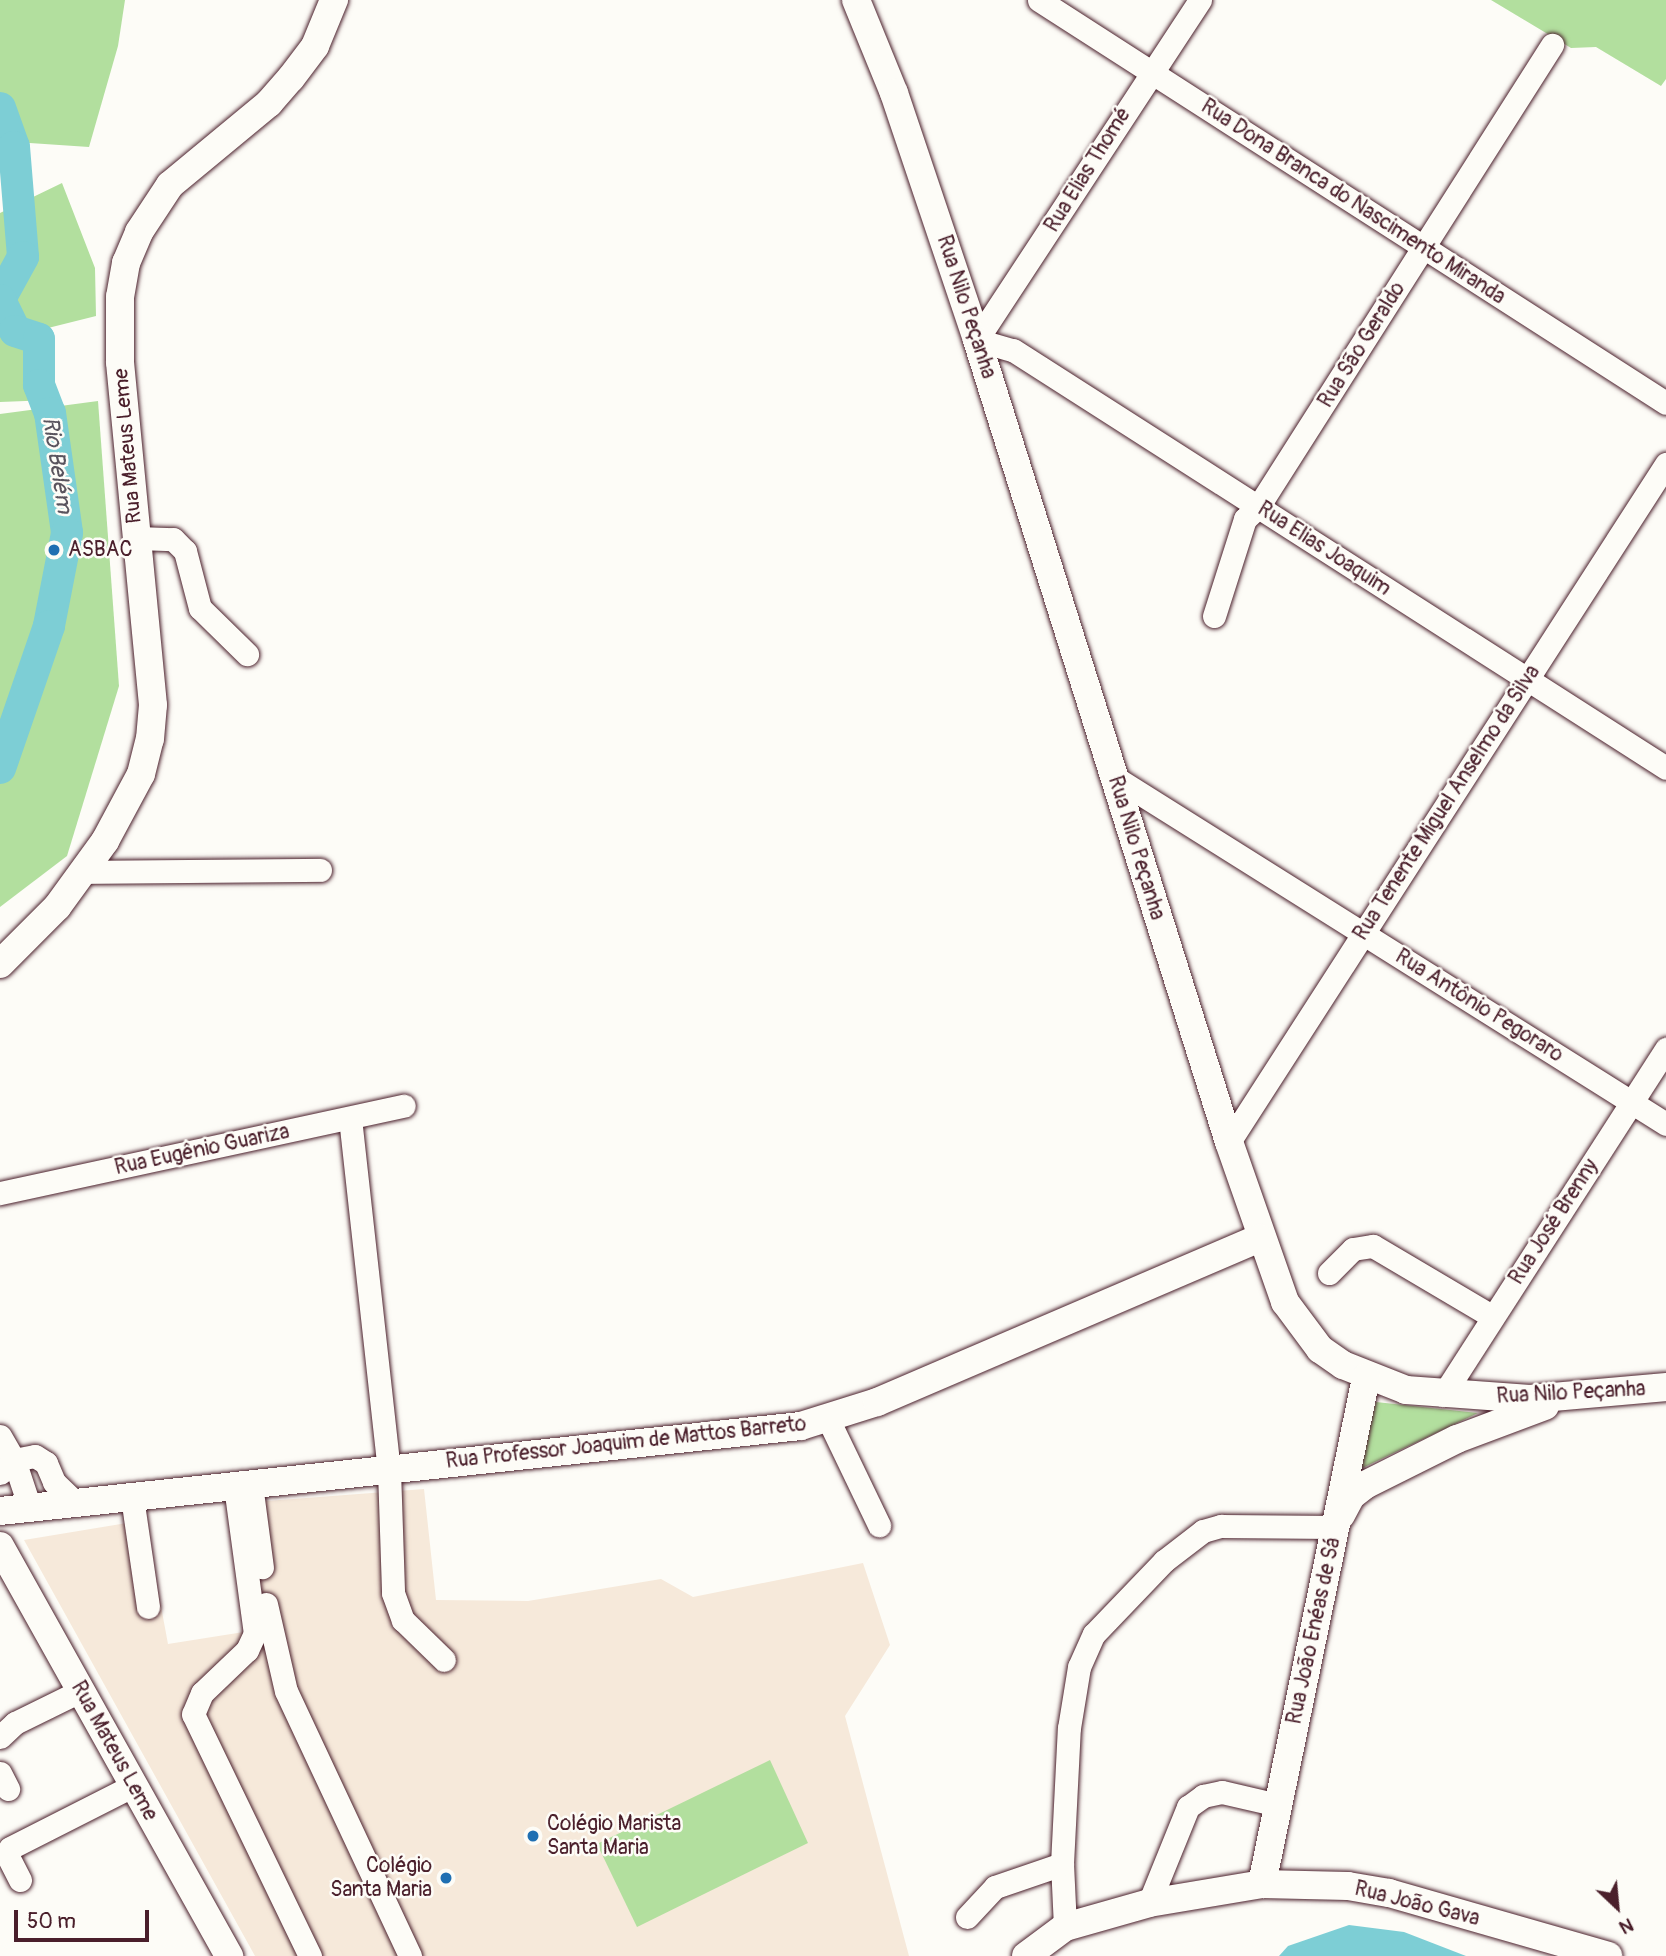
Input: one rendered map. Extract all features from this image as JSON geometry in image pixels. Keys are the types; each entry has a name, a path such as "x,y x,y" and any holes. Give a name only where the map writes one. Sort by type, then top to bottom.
{"main road":[{"name":"Rua Mateus Leme","path":"0,964 57,907 84,872 124,811 150,739 153,705 118,330 126,263 139,232 170,185 269,103 291,78 314,46 334,0"},
{"name":"Rua Nilo Peçanha","path":"856,0 894,93 977,340 1259,1238 1285,1302 1320,1349 1366,1378 1443,1395 1571,1397 1666,1387"},
{"name":"Rua Professor Joaquim de Mattos Barreto","path":"0,1511 765,1430 828,1419 1259,1238"},
{"name":"Rua João Enéas de Sá","path":"1262,1884 1366,1378"},
{"path":"1335,1527 1351,1496 1366,1485 1468,1434 1571,1397"},
{"name":"Rua Mateus Leme","path":"0,1546 229,1956"},
{"name":"Rua João Gava","path":"1026,1956 1065,1927 1149,1903 1262,1884 1348,1886 1390,1893 1608,1956"}],"street":[{"name":"Rua Dona Branca do Nascimento Miranda","path":"1039,0 1666,403"},
{"name":"Rua Elias Thomé","path":"977,340 1150,71 1199,0"},
{"name":"Rua São Geraldo","path":"1214,616 1241,526 1258,507 1552,45"},
{"name":"Rua Elias Joaquim","path":"977,340 1013,350 1666,768"},
{"name":"Rua Tenente Miguel Anselmo da Silva","path":"1229,1142 1666,464"},
{"path":"137,538 173,539 185,551 200,608 247,654"},
{"name":"Rua Antônio Pegoraro","path":"1114,777 1666,1124"},
{"path":"84,872 320,870"},
{"name":"Rua José Brenny","path":"1443,1395 1666,1049"},
{"name":"Rua Eugênio Guariza","path":"0,1193 404,1107"},
{"path":"350,1118 389,1470 396,1608 444,1660"},
{"path":"1329,1273 1353,1249 1373,1247 1493,1317"},
{"path":"828,1419 879,1525"},
{"path":"0,1436 7,1466 30,1508"},
{"path":"7,1466 35,1456 46,1462 54,1482 76,1503"},
{"path":"243,1485 255,1633 247,1650 202,1693 193,1714 310,1956"},
{"path":"243,1485 269,1627 286,1691 410,1956"},
{"path":"132,1497 148,1607"},
{"path":"1065,1927 1062,1864 1073,1697 1079,1667 1094,1634 1164,1561 1203,1531 1221,1527 1335,1527"},
{"path":"0,1737 15,1723 80,1691"},
{"path":"20,1880 8,1856 10,1848 132,1786"},
{"path":"1149,1903 1188,1807 1203,1796 1223,1792 1278,1805"},
{"path":"967,1917 995,1887 1062,1864"}],"shaded area":[{"name":"Colégio Marista Santa Maria","path":"424,1489 436,1600 528,1601 661,1579 693,1597 863,1563 890,1645 845,1716 909,1956 255,1956 24,1540 145,1520 168,1644 250,1631 226,1504"}],"green space":[{"path":"0,0 125,0 118,46 89,147 0,141"},
{"path":"1491,0 1666,0 1666,79 1661,86 1596,47 1571,48"},
{"path":"62,183 95,268 96,316 48,328 51,400 0,402 0,213"},
{"name":"ASBAC","path":"98,401 119,686 67,856 0,907 0,414"},
{"path":"1376,1402 1478,1413 1356,1471"},
{"path":"770,1760 808,1843 637,1927 597,1844"}],"water":[{"path":"1349,1925 1404,1932 1466,1956 1279,1956 1288,1946"}],"waterway":[{"name":"Rio Belém","path":"0,108 14,147 23,257 0,299"},
{"name":"Rio Belém","path":"0,300 15,331 39,339 39,385 50,413 67,533 49,626 0,768"}],"place":[{"name":"ASBAC","path":"54,550"},
{"name":"Colégio Marista Santa Maria","path":"533,1836"},
{"name":"Colégio Santa Maria","path":"446,1878"}]}
